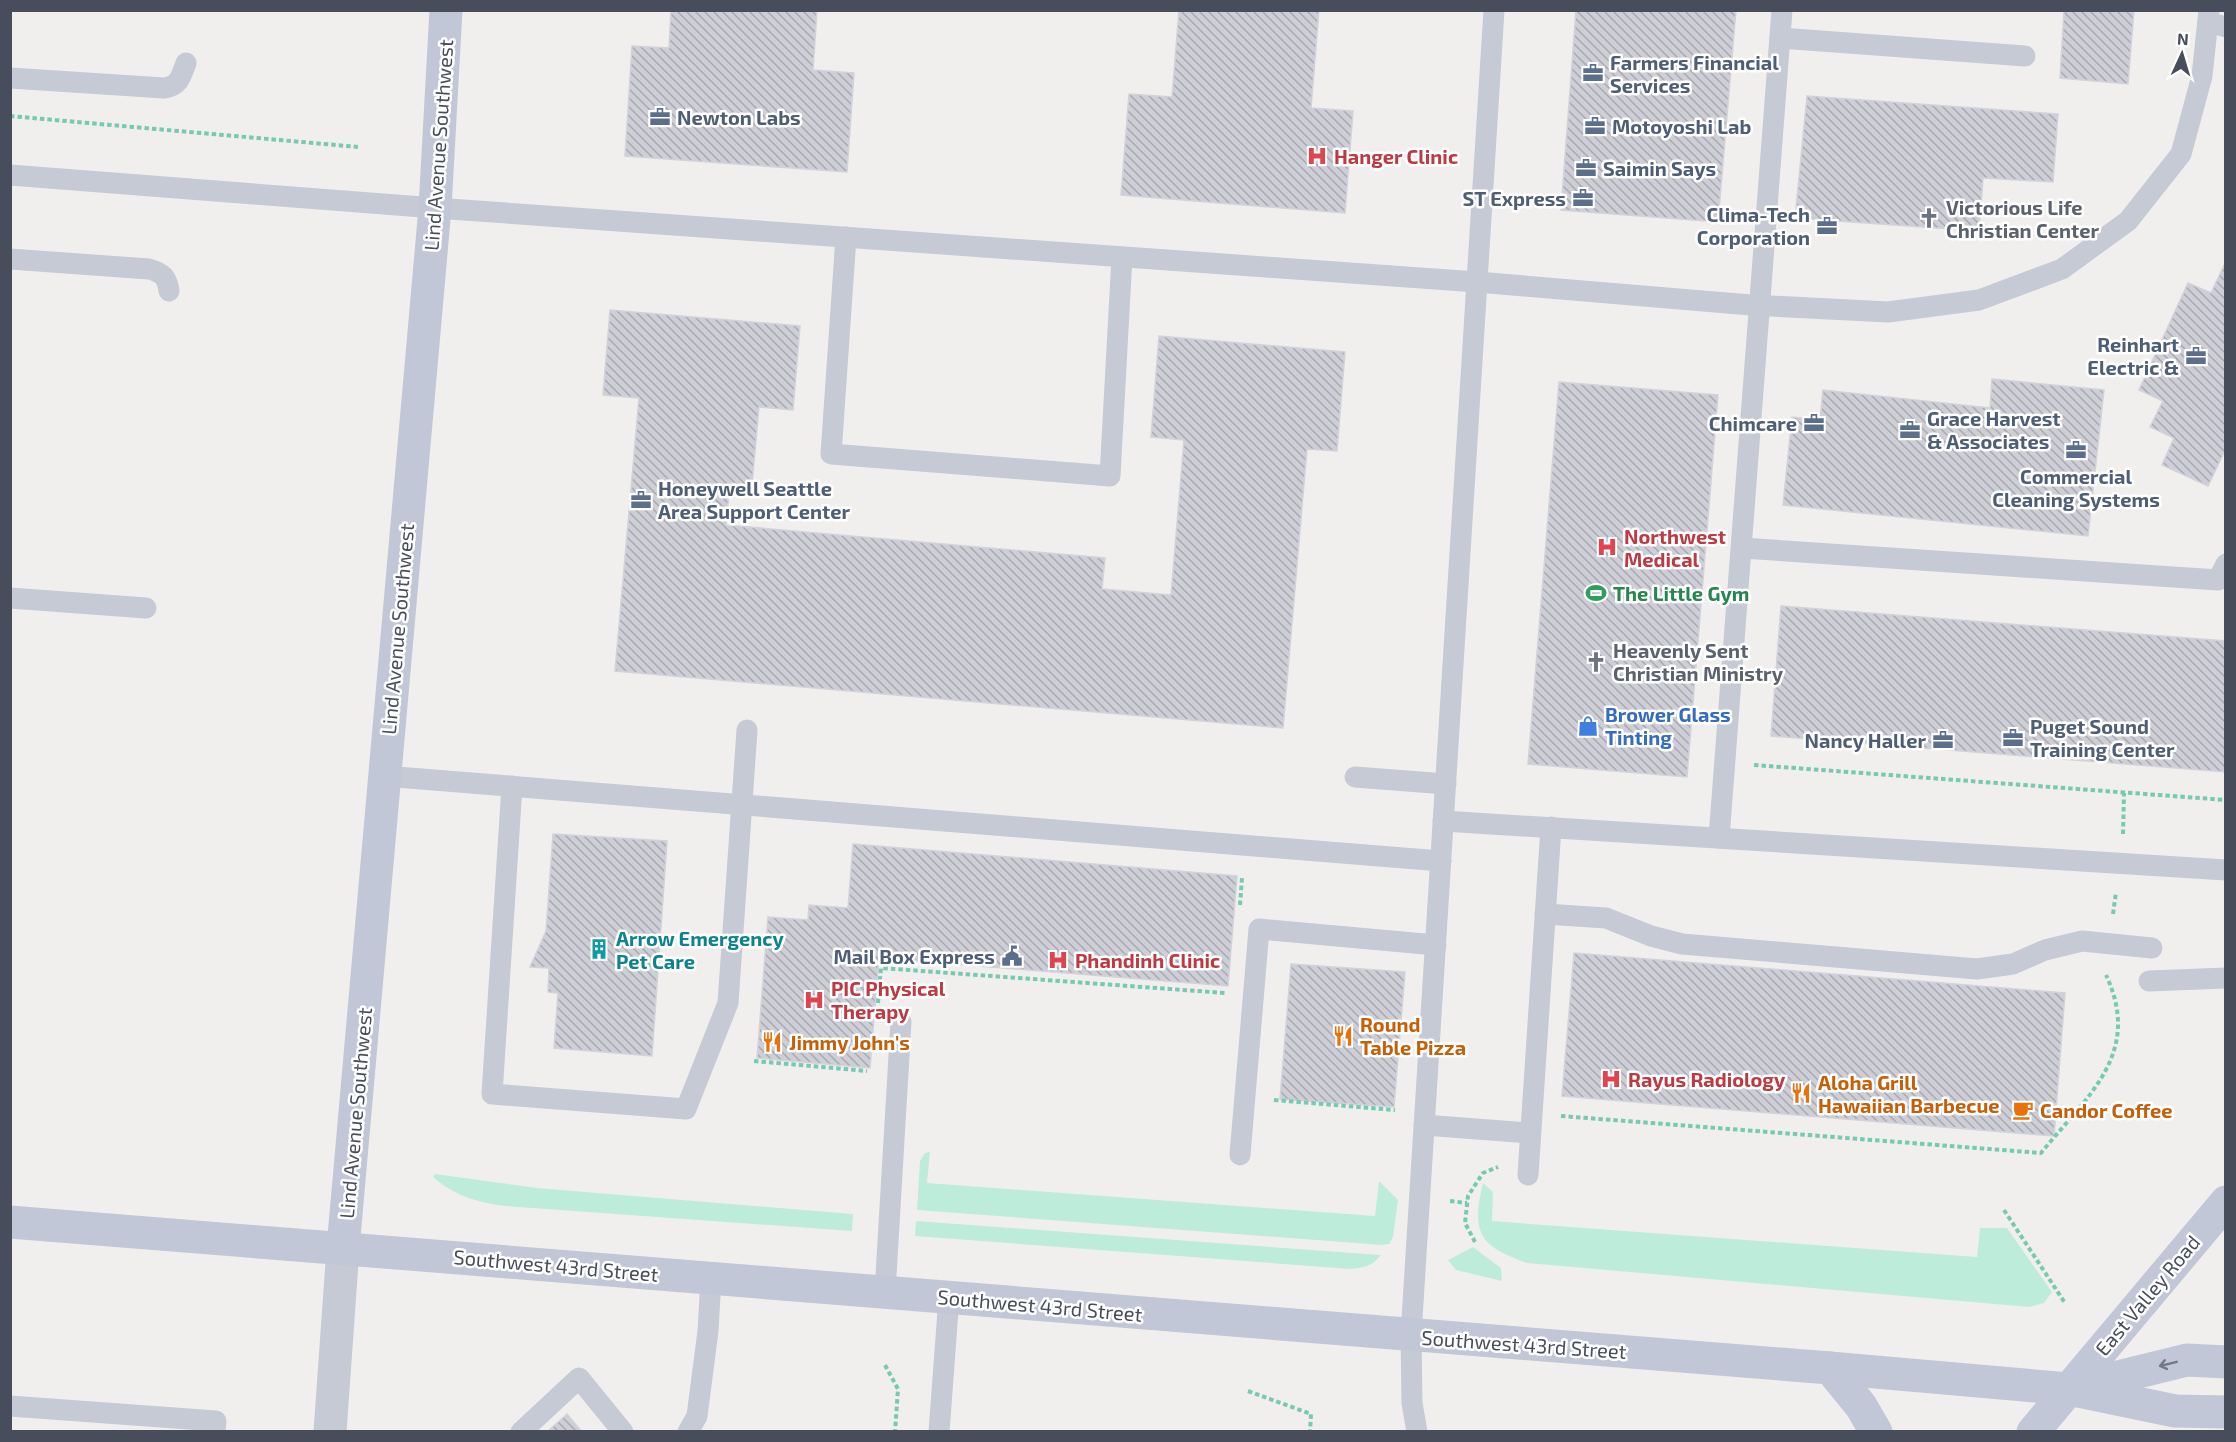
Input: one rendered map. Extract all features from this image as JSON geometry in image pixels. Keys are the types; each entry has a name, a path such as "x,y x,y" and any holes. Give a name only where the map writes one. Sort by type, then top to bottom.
{"main road":[{"name":"Lind Avenue Southwest","path":"343,1248 435,208 446,10"},
{"name":"East Valley Road","path":"2033,1431 2226,1202"},
{"name":"Southwest 43rd Street","path":"10,1222 2069,1389"},
{"path":"2069,1389 2187,1360 2226,1362"},
{"path":"1830,1368 1861,1406 1876,1431"},
{"path":"2069,1389 2175,1411 2226,1412"}],"street":[{"path":"330,1431 343,1248"}],"lane":[{"path":"1417,1431 1412,1403 1411,1335 1494,10"},
{"path":"1719,838 1782,10"},
{"path":"10,174 435,208 1477,282 1761,305 1888,312 1979,300 2062,269 2128,221 2181,154 2214,20"},
{"path":"1780,38 2025,56"},
{"path":"10,78 164,88 174,87 181,79 186,63"},
{"path":"846,237 831,454 1110,476 1122,257"},
{"path":"10,259 149,269 161,272 168,280 169,291"},
{"path":"1742,548 2218,580 2226,564"},
{"path":"10,598 146,608"},
{"path":"512,786 492,1094 686,1109 728,1003 747,730"},
{"path":"384,776 1441,861"},
{"path":"1355,777 1446,784"},
{"path":"1443,821 2226,870"},
{"path":"1527,1175 1551,827"},
{"path":"1545,914 1606,918 1651,936 1682,944 1977,969 2013,964 2045,950 2082,940 2152,948"},
{"path":"1240,1155 1259,929 1436,945"},
{"path":"2149,981 2226,978"},
{"path":"885,1292 900,1022"},
{"path":"1425,1119 1530,1134"},
{"path":"688,1431 697,1416 708,1331 711,1278"},
{"path":"939,1431 949,1297"},
{"path":"521,1431 579,1378 620,1430"},
{"path":"10,1406 216,1421 215,1431"}],"path":[{"path":"10,116 358,147"},
{"path":"1751,765 2226,800"},
{"path":"1239,913 1242,878"},
{"path":"877,1014 881,968 1233,994"},
{"path":"1560,1116 2041,1153 2109,1068 2118,1046 2116,998 2106,975 2098,972"},
{"path":"754,1062 872,1071"},
{"path":"1270,1100 1425,1119"},
{"path":"1445,1200 1467,1203"},
{"path":"2004,1210 2066,1304"},
{"path":"885,1365 898,1389 895,1431"},
{"path":"1248,1391 1311,1414 1310,1431"}],"green space":[{"path":"930,1152 927,1183 1375,1216 1379,1181 1398,1200 1393,1237 1389,1244 1382,1245 917,1210 920,1161 925,1153"},
{"path":"435,1174 537,1188 853,1214 852,1231 505,1206 475,1200 458,1193 441,1184 433,1177"},
{"path":"1483,1183 1493,1192 1492,1221 1977,1257 1980,1228 2007,1228 2052,1292 2044,1303 2029,1307 1527,1263 1498,1250 1482,1235 1478,1214"},
{"path":"916,1221 1381,1255 1367,1266 1350,1269 915,1236"},
{"path":"1473,1247 1501,1268 1502,1281 1456,1270 1448,1260"}],"building":[{"path":"671,10 817,10 813,70 854,73 847,172 625,156 632,46 669,48"},
{"path":"1179,10 1319,10 1311,108 1353,111 1345,213 1121,195 1129,94 1172,97"},
{"path":"1576,10 1736,10 1718,222 1561,210"},
{"path":"2061,10 2134,10 2128,84 2060,78 2064,11"},
{"path":"1807,96 2058,114 2053,182 1983,178 1979,231 1795,218"},
{"path":"2226,261 2226,448 2208,486 2162,465 2174,438 2150,427 2163,401 2139,390 2188,283 2211,293"},
{"path":"610,310 800,326 793,410 759,407 752,485 730,483 726,525 1105,558 1102,589 1171,595 1184,440 1151,437 1159,336 1345,352 1337,451 1307,449 1283,728 615,671 639,398 603,395"},
{"path":"1992,379 2104,390 2088,536 1783,505 1792,417 1820,420 1823,390 1990,408"},
{"path":"1559,382 1718,395 1687,777 1528,764"},
{"path":"1781,606 2226,641 2226,772 1771,736"},
{"name":"Arrow Emergency Pet Care","path":"553,834 667,841 652,1056 554,1048 558,993 548,992 549,968 530,967 546,931"},
{"path":"853,844 1237,876 1228,986 879,958 870,1068 757,1058 768,917 808,920 809,905 848,908"},
{"path":"1574,953 2065,993 2054,1136 1562,1096"},
{"name":"Round Table Pizza","path":"1291,964 1405,972 1394,1107 1280,1099"},
{"path":"567,1414 582,1432 547,1432"}],"place":[{"name":"Farmers Financial Services","path":"1593,73"},
{"name":"Newton Labs","path":"660,117"},
{"name":"Motoyoshi Lab","path":"1595,126"},
{"name":"Hanger Clinic","path":"1317,156"},
{"name":"Saimin Says","path":"1586,168"},
{"name":"ST Express","path":"1583,198"},
{"name":"Victorious Life Christian Center","path":"1929,218"},
{"name":"Clima-Tech Corporation","path":"1827,226"},
{"name":"Reinhart Electric &","path":"2196,356"},
{"name":"Chimcare","path":"1814,423"},
{"name":"Grace Harvest & Associates","path":"1910,430"},
{"name":"Commercial Cleaning Systems","path":"2076,450"},
{"name":"Honeywell Seattle Area Support Center","path":"641,500"},
{"name":"Northwest Medical","path":"1607,547"},
{"name":"The Little Gym","path":"1596,593"},
{"name":"Heavenly Sent Christian Ministry","path":"1596,662"},
{"name":"Brower Glass Tinting","path":"1588,726"},
{"name":"Puget Sound Training Center","path":"2013,738"},
{"name":"Nancy Haller","path":"1943,740"},
{"name":"Arrow Emergency Pet Care","path":"599,949"},
{"name":"Mail Box Express","path":"1012,956"},
{"name":"Phandinh Clinic","path":"1058,960"},
{"name":"PIC Physical Therapy","path":"814,1000"},
{"name":"Round Table Pizza","path":"1343,1036"},
{"name":"Jimmy John's","path":"772,1042"},
{"name":"Rayus Radiology","path":"1611,1079"},
{"name":"Aloha Grill Hawaiian Barbecue","path":"1801,1093"},
{"name":"Candor Coffee","path":"2023,1110"}]}
